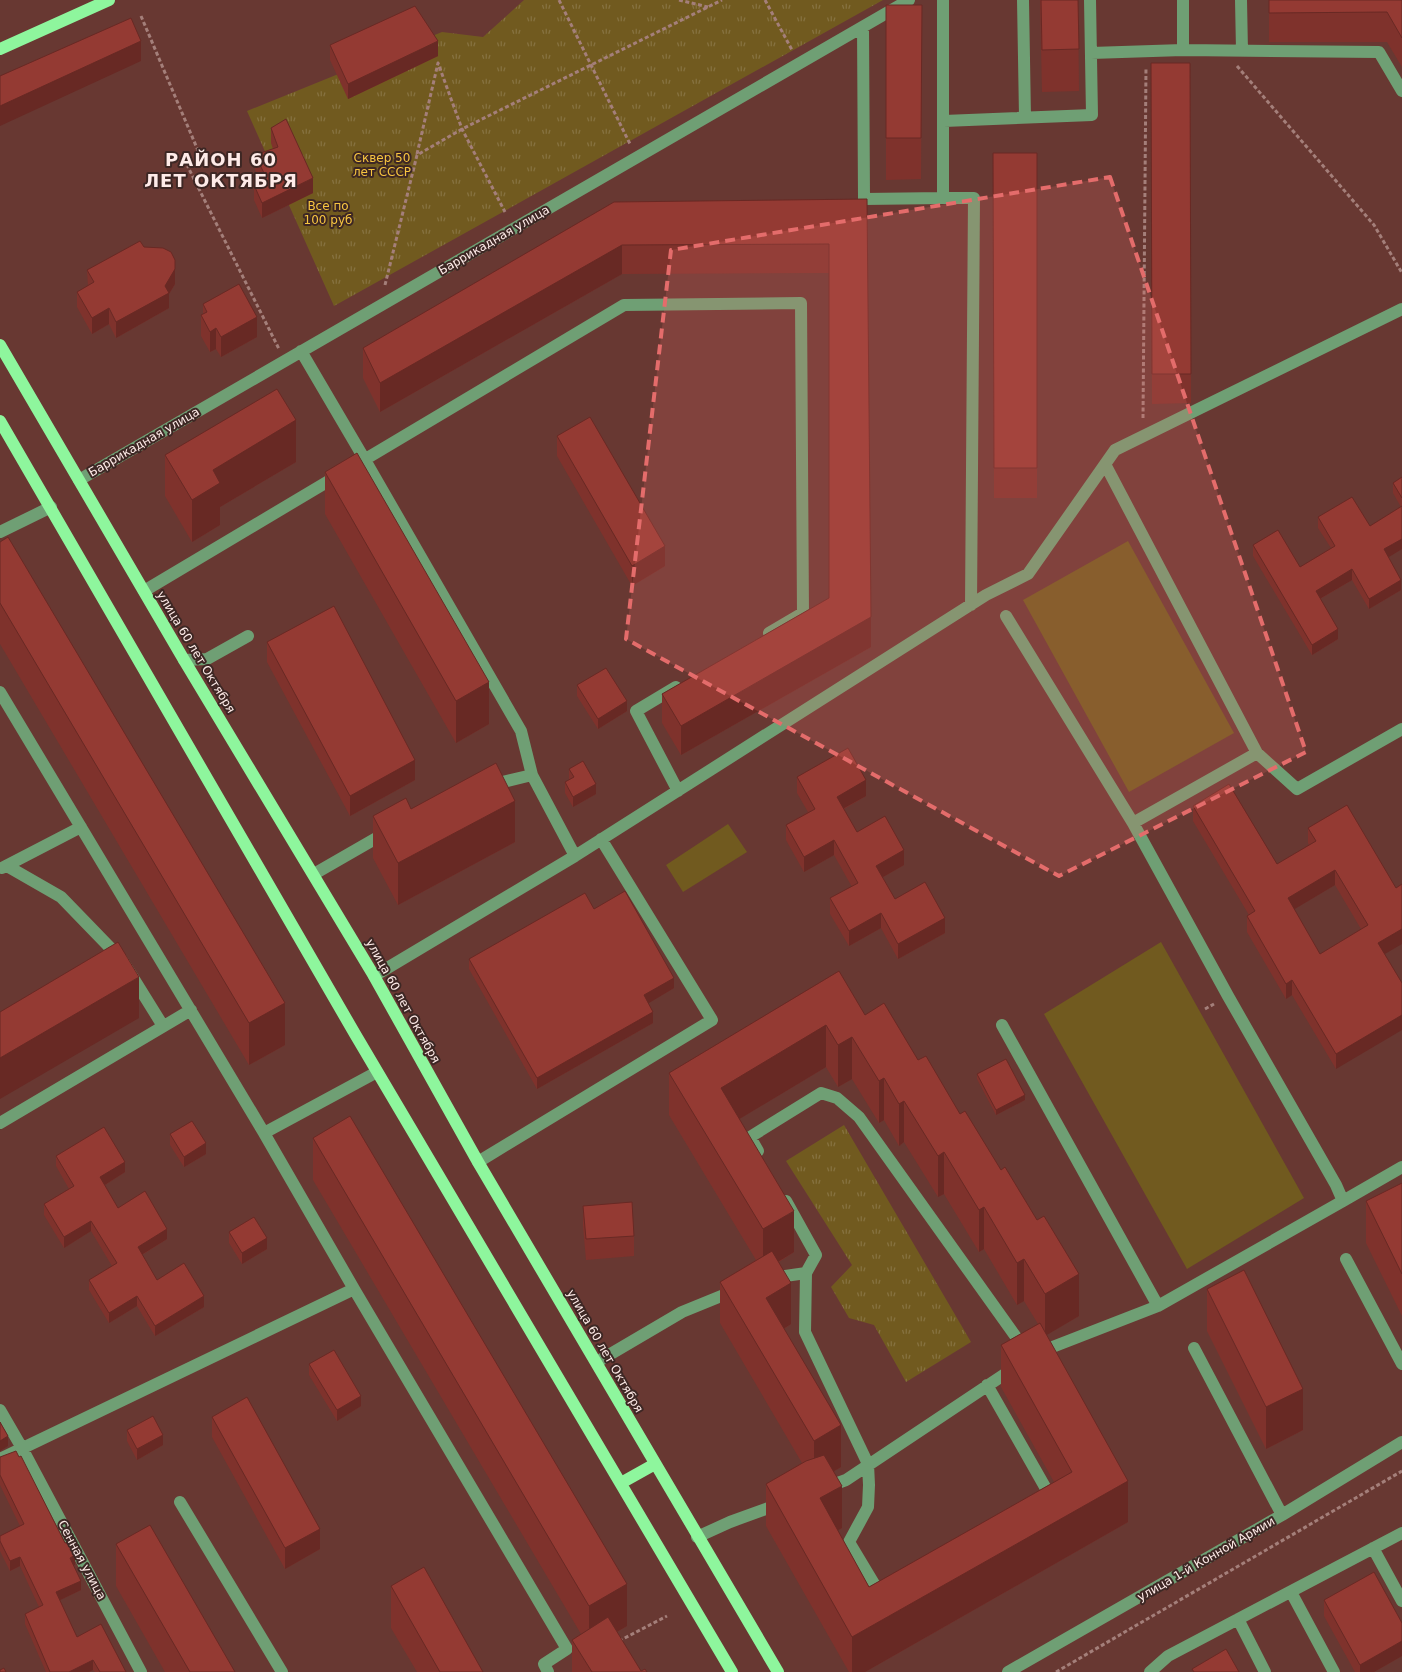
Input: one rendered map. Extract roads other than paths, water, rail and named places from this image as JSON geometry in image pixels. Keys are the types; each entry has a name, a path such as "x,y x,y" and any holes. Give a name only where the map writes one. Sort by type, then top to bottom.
{"main road":[{"path":"0,49 109,0"},
{"name":"улица 60 лет Октября","path":"0,345 184,660 374,976 478,1162 778,1672"},
{"path":"0,421 377,1072 732,1672"},
{"path":"621,1483 655,1464"}],"street":[{"name":"Баррикадная улица","path":"79,480 909,0"},
{"path":"943,0 944,198"},
{"path":"1024,0 1025,117"},
{"path":"944,121 1092,115 1090,0"},
{"path":"1183,0 1183,50"},
{"path":"1241,0 1242,51"},
{"path":"863,27 864,200 974,198 971,605"},
{"path":"1091,52 1183,50 1379,52 1402,91"},
{"path":"144,590 624,305 801,303 803,613 761,637"},
{"path":"374,976 575,856 971,605 1028,574 1115,450 1402,309"},
{"path":"300,352 365,460 521,731 532,775 575,856"},
{"path":"1105,464 1257,753 1297,789 1402,729"},
{"path":"0,532 51,507"},
{"path":"1006,616 1133,823 1228,996 1336,1185 1343,1201"},
{"path":"184,660 207,659 248,636"},
{"path":"195,678 207,659"},
{"path":"678,791 636,711 686,682"},
{"path":"0,692 264,1133 567,1649 544,1664 548,1672"},
{"path":"1133,823 1257,753"},
{"path":"478,788 532,775"},
{"path":"3,867 81,827"},
{"path":"314,874 390,830 399,827"},
{"path":"478,1162 712,1020 601,839"},
{"path":"3,867 61,897 122,960 163,1026"},
{"path":"110,967 122,960"},
{"path":"0,1123 191,1010"},
{"path":"1002,1025 1158,1306"},
{"path":"264,1133 377,1072"},
{"path":"764,1162 750,1137 821,1093 837,1098 859,1117 1030,1357"},
{"path":"810,1493 846,1480 1030,1357 1158,1306 1402,1167"},
{"path":"778,1188 816,1255 806,1273 805,1332 868,1464 868,1507 849,1542 884,1601 892,1596"},
{"path":"1346,1259 1402,1364"},
{"path":"597,1362 682,1312 765,1279 806,1273"},
{"path":"0,1459 354,1288"},
{"path":"1194,1348 1282,1515"},
{"path":"986,1386 1053,1501 1044,1506"},
{"name":"Сенная улица","path":"0,1410 141,1672"},
{"name":"улица 1-й Конной Армии","path":"1008,1672 1282,1515 1402,1442"},
{"path":"697,1537 730,1522 793,1500"},
{"path":"180,1502 282,1672"},
{"path":"1150,1672 1168,1656 1402,1533"},
{"path":"1373,1548 1402,1601"},
{"path":"1291,1592 1334,1672"},
{"path":"1238,1619 1265,1672"}],"district":[{"name":"РАЙОН 60 ЛЕТ ОКТЯБРЯ","path":"221,169"}],"park label":[{"name":"Сквер 50 лет СССР","path":"382,165"},
{"name":"Все по 100 руб","path":"328,213"}]}
